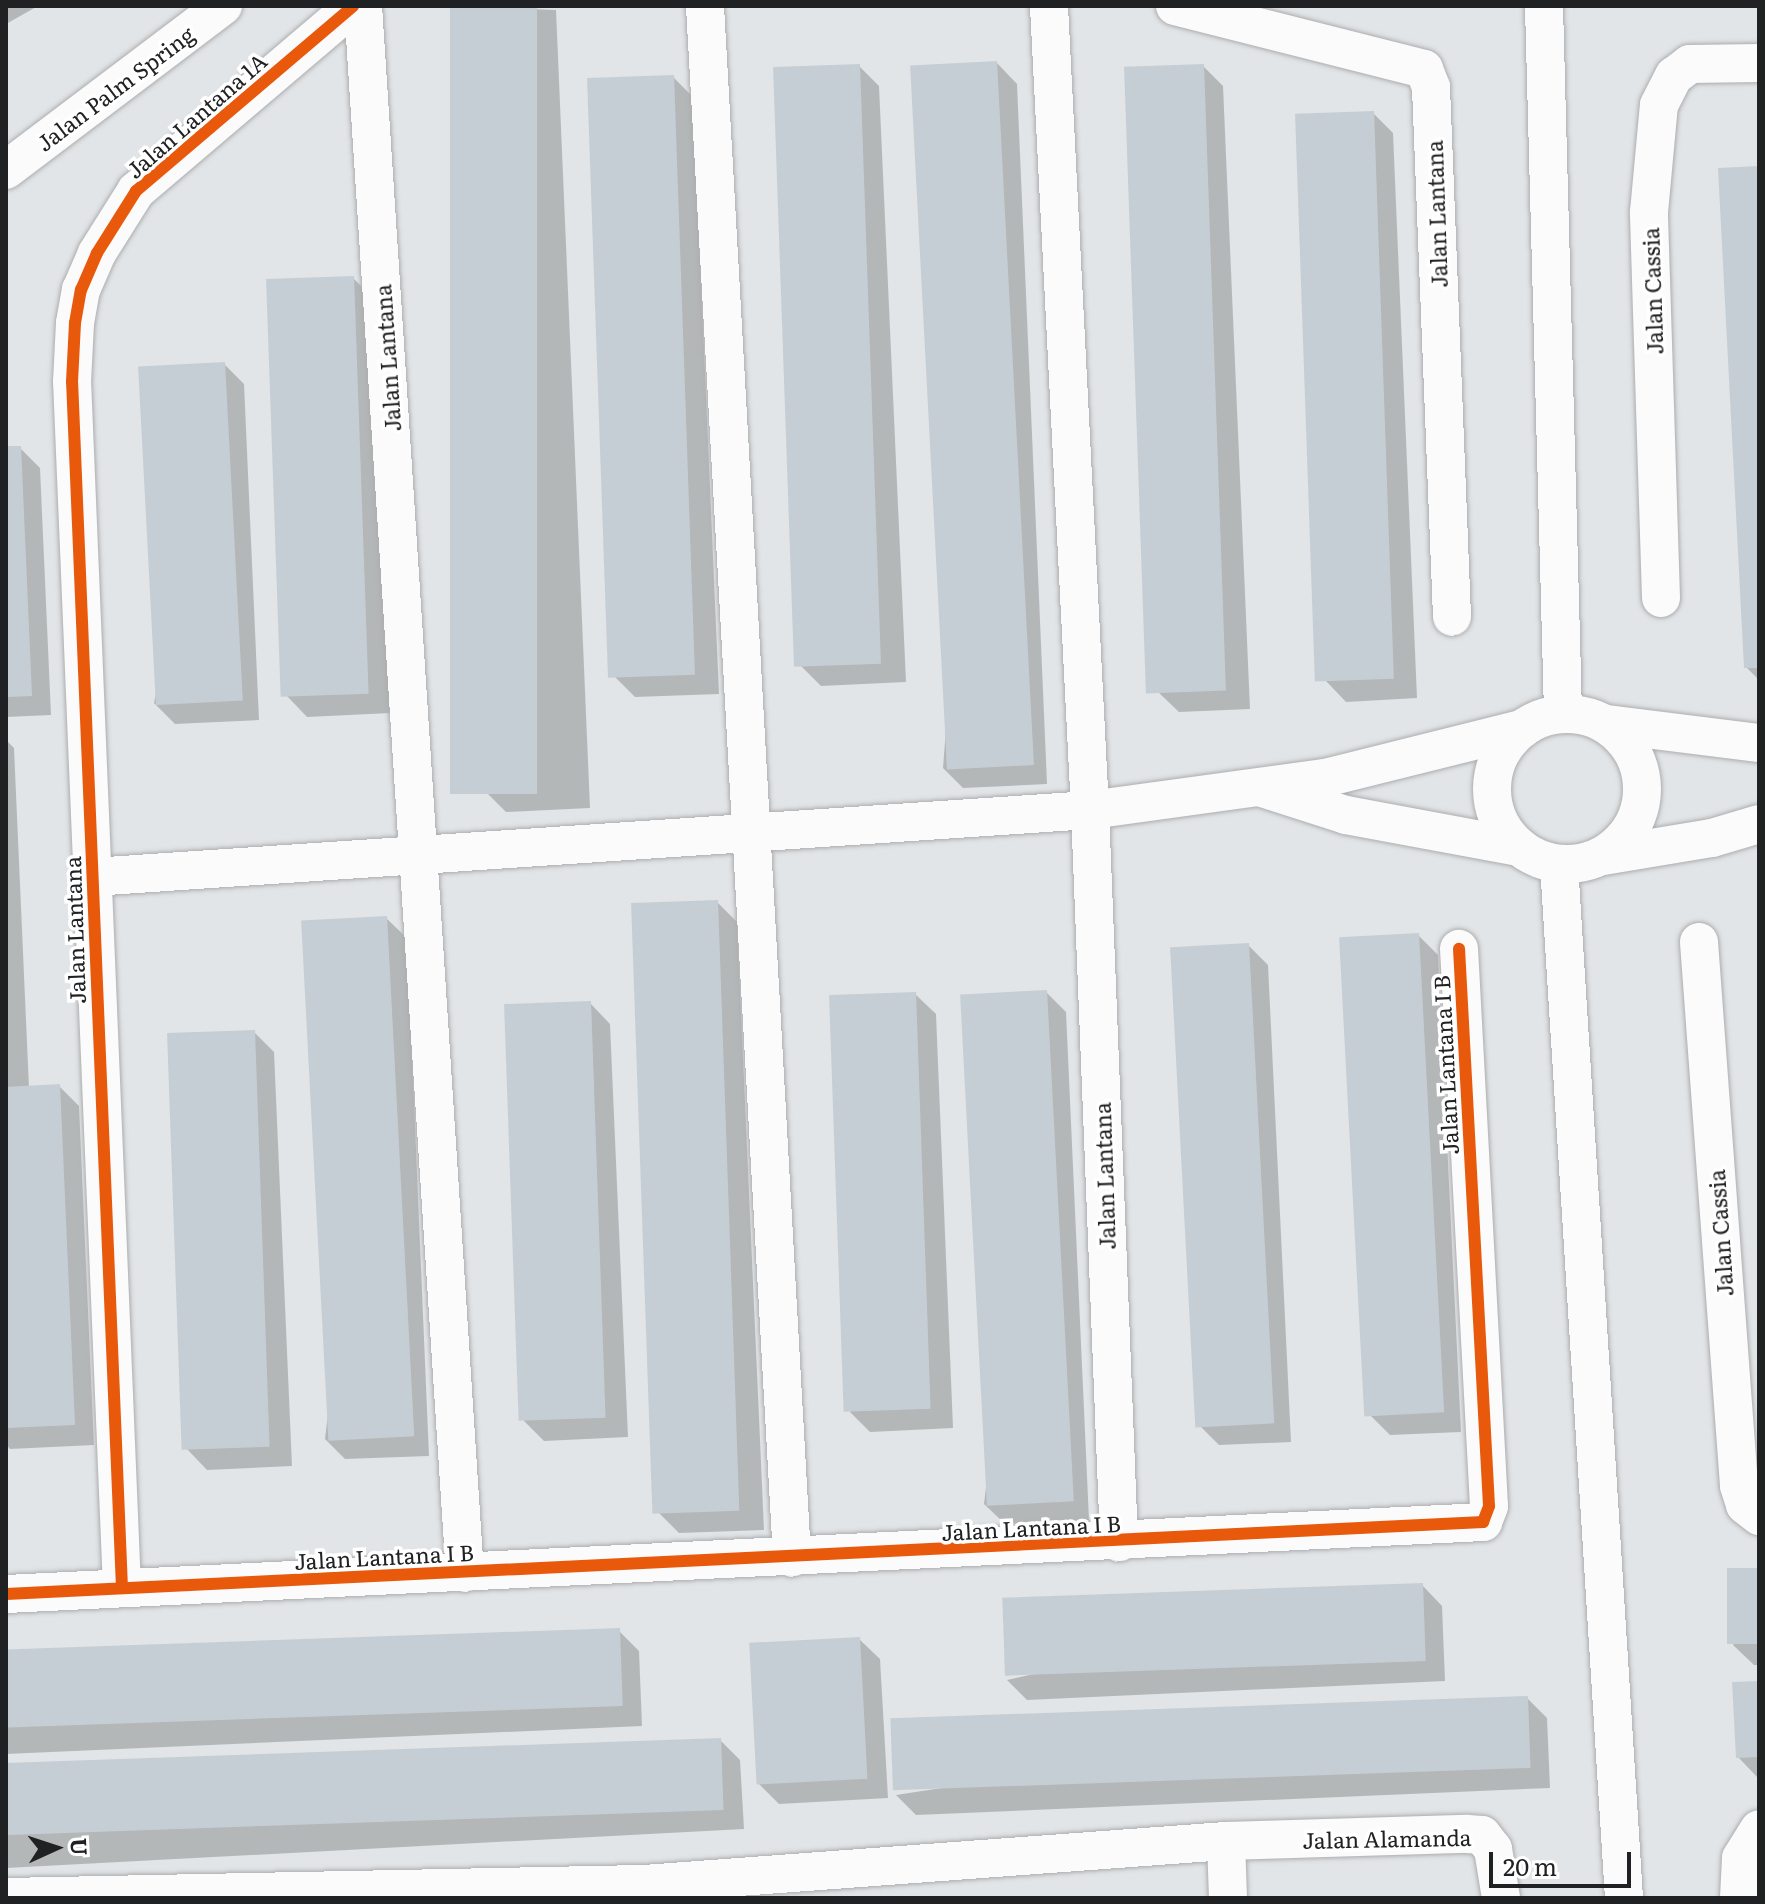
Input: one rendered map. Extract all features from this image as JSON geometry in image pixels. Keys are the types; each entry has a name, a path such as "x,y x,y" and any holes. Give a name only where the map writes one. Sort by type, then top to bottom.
{"street":[{"name":"Jalan Palm Spring","path":"6,170 223,6"},
{"name":"Jalan Lantana 1A","path":"89,273 136,191 353,6"},
{"name":"Jalan Lantana","path":"363,6 421,854 465,1573"},
{"path":"705,6 792,1558"},
{"name":"Jalan Lantana","path":"1049,6 1090,810 1119,1542"},
{"name":"Jalan Lantana","path":"1175,6 1424,69 1431,87 1452,617"},
{"path":"1544,6 1563,714"},
{"name":"Jalan Cassia","path":"1661,598 1649,212 1659,105 1674,76 1690,64 1759,63"},
{"name":"Jalan Lantana","path":"89,273 75,323 72,382 122,1588"},
{"path":"1759,743 1606,724 1563,714 1522,729 1496,765 1492,787 1504,830 1519,847 1559,865 1712,838 1759,824"},
{"path":"1603,856 1623,840 1637,817 1643,791 1639,765 1626,742 1606,724"},
{"name":"Jalan Lantana","path":"92,877 1090,810 1325,778 1522,729"},
{"name":"Jalan Lantana","path":"1255,786 1346,815 1519,847"},
{"path":"1559,865 1624,1898"},
{"name":"Jalan Cassia","path":"1699,942 1739,1486 1745,1505 1759,1516"},
{"name":"Jalan Lantana I B","path":"6,1594 1483,1522 1489,1506 1459,949"},
{"path":"1739,1898 1741,1858 1759,1829"},
{"name":"Jalan Alamanda","path":"6,1897 644,1891 933,1882 1226,1841 1482,1835 1500,1868 1501,1898"},
{"path":"1226,1841 1228,1898"}],"building":[{"path":"450,6 537,6 537,794 450,794"},
{"path":"997,61 1034,765 947,770 910,66"},
{"path":"860,64 881,664 794,667 773,67"},
{"path":"1204,64 1226,691 1146,693 1124,67"},
{"path":"674,75 695,675 608,678 587,78"},
{"path":"1374,111 1394,679 1315,681 1295,114"},
{"path":"1759,166 1759,668 1744,668 1718,168"},
{"path":"354,276 369,694 281,697 266,279"},
{"path":"225,362 243,701 156,705 138,367"},
{"path":"6,446 21,446 32,696 6,697"},
{"path":"718,900 739,1511 652,1514 631,903"},
{"path":"387,916 414,1436 328,1441 301,921"},
{"path":"1419,933 1444,1412 1364,1417 1339,937"},
{"path":"1249,943 1274,1423 1195,1427 1170,947"},
{"path":"1047,990 1074,1501 987,1506 960,995"},
{"path":"916,992 931,1409 844,1412 829,995"},
{"path":"591,1001 606,1418 519,1421 504,1004"},
{"path":"255,1030 270,1447 182,1450 167,1033"},
{"path":"60,1084 75,1425 6,1428 6,1087"},
{"path":"1727,1568 1759,1568 1759,1644 1727,1644"},
{"path":"1423,1583 1426,1661 1005,1676 1002,1598"},
{"path":"620,1628 623,1706 8,1727 6,1649"},
{"path":"860,1637 867,1779 757,1785 749,1643"},
{"path":"1759,1681 1759,1757 1736,1758 1732,1682"},
{"path":"1528,1696 1531,1768 893,1790 890,1718"},
{"path":"721,1738 724,1810 8,1835 6,1763"}],"cycle path":[{"path":"122,1588 72,382 75,323 81,290 97,253 136,191 353,6"},
{"path":"6,1594 1483,1522 1489,1506 1459,949"}]}
